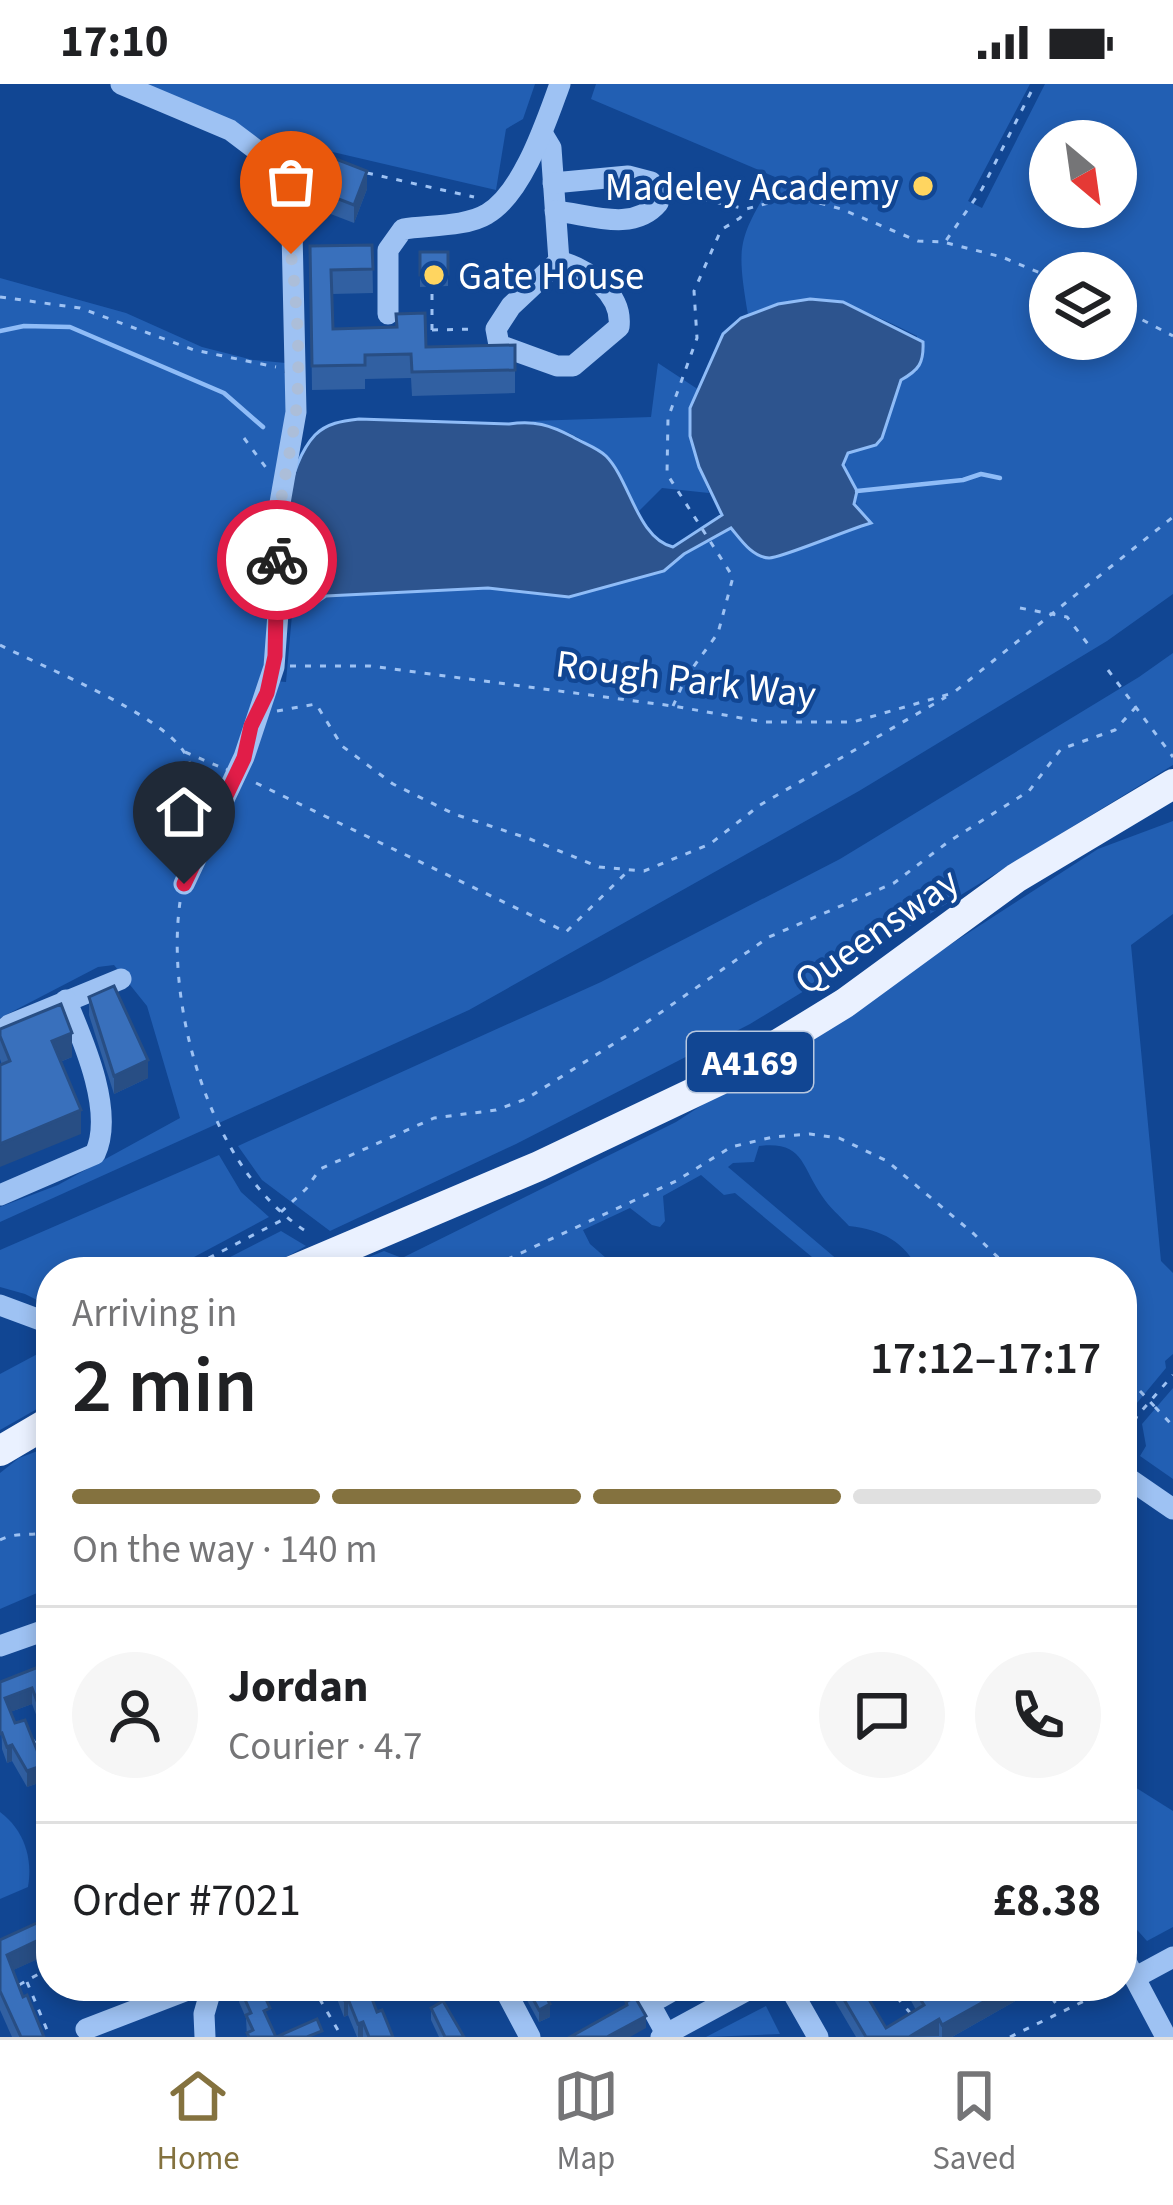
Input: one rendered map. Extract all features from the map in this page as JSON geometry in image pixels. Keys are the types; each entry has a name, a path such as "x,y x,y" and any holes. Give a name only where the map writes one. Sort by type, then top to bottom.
{"main road":[{"name":"Queensway","path":"324,1257 539,1166 718,1082 845,1003 1016,878 1173,784"},
{"path":"0,1451 36,1430"}],"street":[{"path":"121,84 230,130 273,167 287,196 292,231 296,412 277,520 279,600 274,667 244,758 184,884"},
{"path":"388,314 388,250 403,229 485,215 507,194 542,134 560,84"},
{"path":"542,134 551,148 559,261"},
{"path":"507,194 554,196"},
{"path":"559,261 604,286 620,312 619,327 573,365 557,366 499,346 496,329 511,306 559,261"},
{"path":"0,1034 9,1025 121,979"},
{"path":"0,1195 95,1154 101,1142 102,1121 91,1064 66,1000"},
{"path":"0,1305 36,1318"},
{"path":"1137,1484 1173,1509"},
{"path":"0,1646 36,1633"},
{"path":"1137,1976 1173,1958"},
{"path":"1137,1996 1166,2037"},
{"path":"86,2029 159,2001"},
{"path":"205,2037 208,2001"},
{"path":"511,2001 530,2037"},
{"path":"648,2001 665,2036 716,2001"},
{"path":"798,2001 818,2037"}],"path":[{"path":"945,242 982,189 1035,84"},
{"path":"273,167 292,154 335,166"},
{"path":"355,170 507,194"},
{"path":"685,195 746,209 795,196 841,208 918,241 945,242 1029,268"},
{"path":"673,706 686,676 718,633 733,577 667,474 668,418 697,338 694,291 721,230 746,209"},
{"path":"433,266 432,330 475,329"},
{"path":"0,297 80,308 194,350 295,369"},
{"path":"1137,317 1173,335"},
{"path":"244,438 282,490"},
{"name":"Rough Park Way","path":"274,667 370,666 764,722 854,722 952,693 1173,518"},
{"path":"1020,608 1066,616 1091,648"},
{"path":"0,645 161,727 183,751 192,771 193,821"},
{"path":"1108,670 1173,757"},
{"path":"257,715 316,704 342,746 393,784 454,814 530,838 598,867 644,871 710,844 777,794 896,730 952,693"},
{"path":"281,1213 320,1169 434,1118 496,1110 526,1099 769,937 894,883 1029,791 1061,749 1115,730 1136,707"},
{"path":"183,751 566,932 629,870"},
{"path":"184,884 176,933 178,984 196,1072 236,1157 281,1213 304,1230"},
{"path":"512,1257 676,1181 731,1147 810,1134 839,1138 887,1161 997,1257"},
{"path":"211,1257 286,1218"},
{"path":"1137,1416 1173,1375"},
{"path":"1137,1387 1173,1426"},
{"path":"0,1540 14,1533 36,1536"},
{"path":"13,1987 36,1976"},
{"path":"27,1982 50,2037"},
{"path":"320,2001 342,2037"},
{"path":"900,2001 913,2017 922,2012"},
{"path":"1054,2001 1061,2010"},
{"path":"1010,2037 1081,2001"}],"shaded area":[{"path":"146,84 535,84 523,119 506,129 496,190 294,143 278,151 239,126"},
{"path":"596,84 1030,84 968,201 982,208 1045,84 1173,84 1173,594 1107,641 859,791 469,1010 0,1222 0,1207 58,1185 180,1118 147,1006 114,965 98,967 0,1018 0,278 126,313 202,347 286,363 274,603 263,680 286,682 295,581 304,599 314,604 326,596 488,588 569,597 664,571 684,554 732,528 830,535 870,523 850,490 848,453 876,445 882,438 901,380 917,371 917,336 835,303 796,302 748,315 743,243 775,177 591,99"},
{"path":"810,299 843,302 923,342 921,361 901,380 882,438 876,445 848,453 843,465 857,491 854,504 871,523 769,558 752,551 731,528 664,571 569,597 488,588 326,596 314,604 306,597 291,556 288,523 294,473 315,435 335,423 359,419 526,423 557,429 606,456 642,521 673,547 722,515 699,467 690,436 690,408 723,334 741,318 778,304"},
{"path":"658,363 699,390 691,429 709,493 662,488 639,511 608,464 585,442 531,421 651,417"},
{"path":"1173,653 1173,765 750,1024 516,1144 330,1231 262,1180 238,1146 601,982 840,859"},
{"path":"1173,821 1173,914 1131,945 1161,1261 1173,1273 1173,1354 1137,1403 1137,1257 910,1257 891,1239 849,1226 825,1200 800,1158 785,1147 759,1146 754,1162 728,1167 834,1257 812,1257 735,1193 724,1195 701,1175 663,1196 665,1221 660,1227 630,1208 583,1230 605,1257 404,1257 676,1122 1098,849"},
{"path":"219,1155 241,1192 269,1217 194,1257 36,1257 36,1300 0,1287 0,1250"},
{"path":"281,1231 306,1246 286,1257 230,1257"},
{"path":"384,1251 399,1257 369,1257"},
{"path":"36,1355 36,1410 0,1430 0,1374"},
{"path":"1173,1388 1173,1479 1140,1456 1146,1446 1142,1424"},
{"path":"36,1452 36,1593 0,1609 0,1473"},
{"path":"1137,1788 1173,1811 1173,1927 1147,1941 1137,1930"},
{"path":"0,1812 21,1836 29,1876 28,1887 0,1899"},
{"path":"766,2006 780,2034 706,2037"}],"building":[{"path":"323,154 367,171 354,205 310,188"},
{"path":"372,245 373,269 331,270 333,329 397,327 396,314 425,313 426,347 515,345 515,370 412,372 411,354 365,355 365,365 312,366 310,246"},
{"path":"420,252 448,252 448,274 420,275"},
{"path":"114,986 148,1060 114,1076 89,997"},
{"path":"61,1004 72,1033 52,1041 81,1110 0,1144 0,1065 10,1061 0,1029"},
{"path":"36,1668 36,1698 32,1688 5,1698 15,1723 25,1720 36,1748 36,1768 27,1771 0,1734 0,1682"},
{"path":"36,1923 36,1941 7,1955 44,2037 21,2037 0,1991 0,1940"},
{"path":"246,2001 267,2001 270,2008 264,2011 276,2037 249,2037 247,2033 253,2030 246,2015 251,2013"},
{"path":"349,2001 373,2001 393,2037 369,2037 363,2022 358,2024"},
{"path":"443,2001 464,2037 445,2037 431,2008"},
{"path":"637,2001 646,2016 607,2037 570,2037 627,2005"},
{"path":"845,2001 870,2001 886,2028 924,2005 921,2001 985,2001 909,2037 866,2037"},
{"path":"317,2019 322,2031 307,2037 276,2037"}],"waterway":[{"path":"0,331 24,326 70,327 224,393 263,427"},
{"path":"857,491 981,474 1000,478"}],"way so far":[{"path":"277,560 277,520 296,412 291,254"}],"place":[{"name":"Madeley Academy","path":"923,186"},
{"name":"Gate House","path":"434,275"}],"route":[{"path":"184,884 244,758 251,726 267,693 275,656 277,560"}]}
